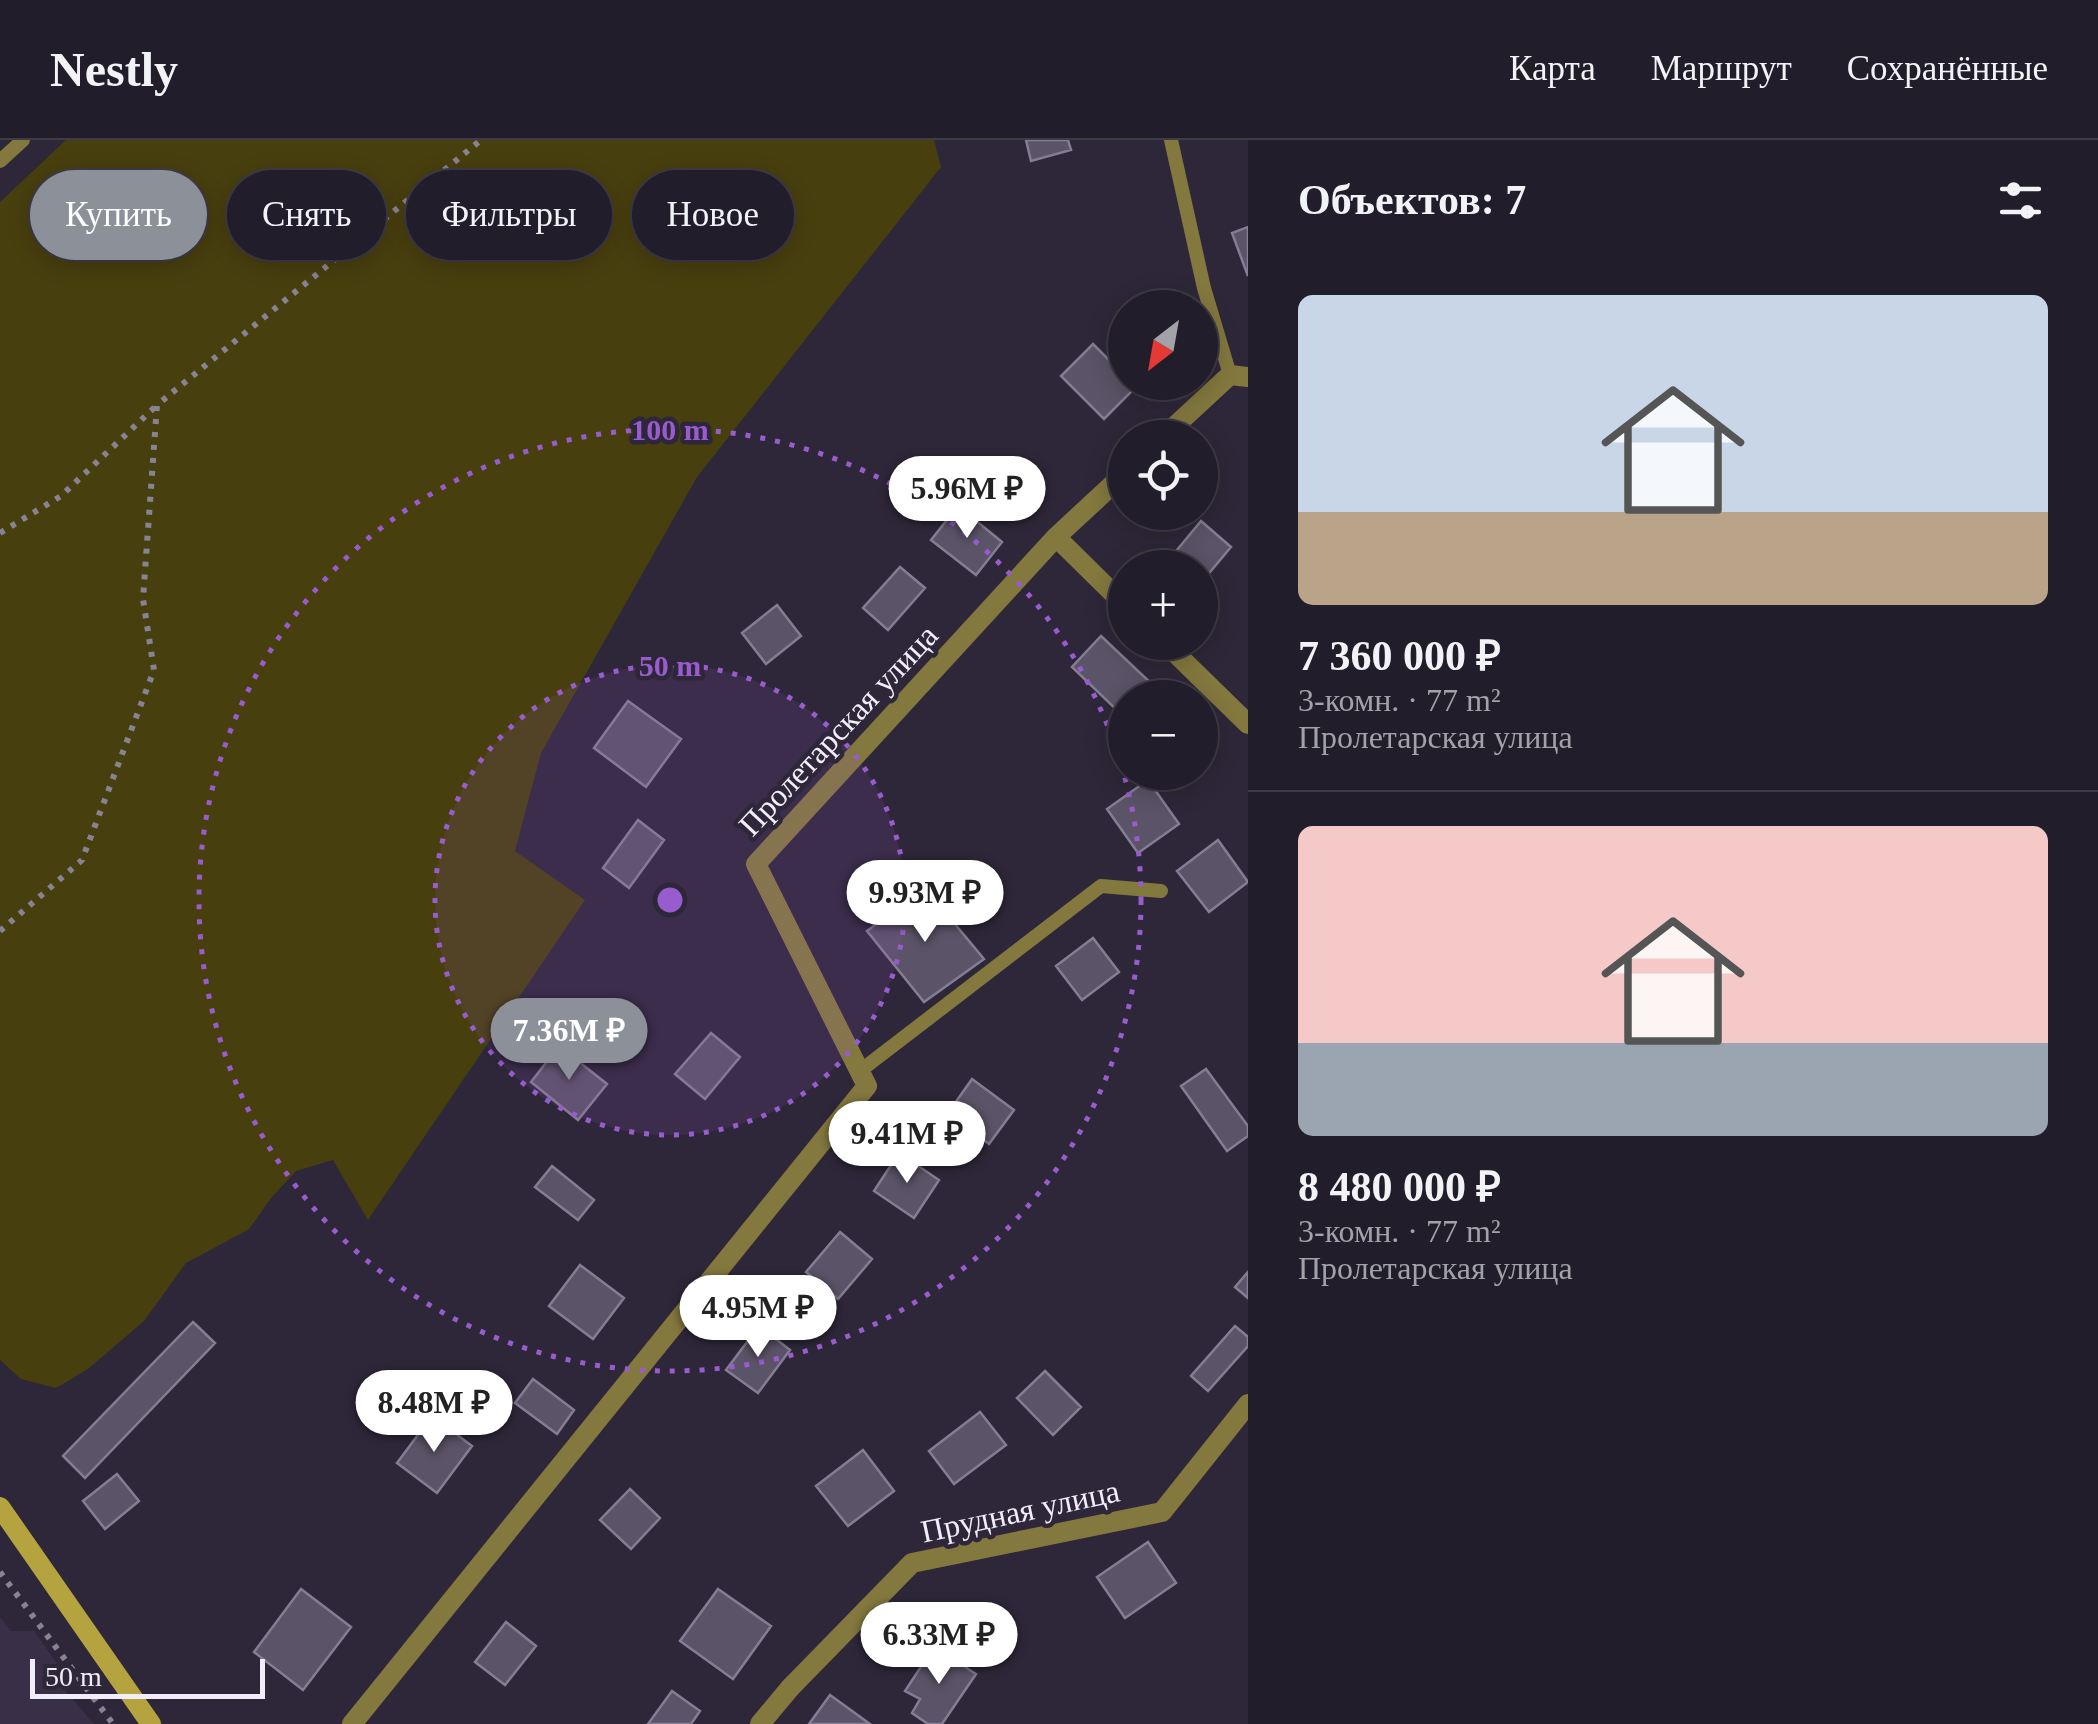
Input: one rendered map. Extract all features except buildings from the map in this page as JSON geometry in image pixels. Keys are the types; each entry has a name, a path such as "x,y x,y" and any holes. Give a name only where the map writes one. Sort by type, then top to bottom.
{"street":[{"path":"1184,420 1239,376"},
{"name":"Пролетарская улица","path":"860,1071 756,864 1056,537 1108,488"},
{"path":"1056,537 1108,587"},
{"path":"1182,660 1248,724"},
{"path":"352,1724 868,1086 860,1071"},
{"name":"Прудная улица","path":"760,1724 912,1563 1162,1512 1248,1404"},
{"path":"0,1507 151,1724"}],"lane":[{"path":"0,161 23,140"},
{"path":"1171,140 1204,288 1239,376"},
{"path":"860,1071 1101,886 1160,891"}],"path":[{"path":"0,534 61,496 157,406 481,140"},
{"path":"0,931 82,860 154,670 143,599 157,406"},
{"path":"0,1572 113,1724"}],"shaded area":[{"path":"66,140 934,140 941,167 697,477 541,753 515,851 585,900 368,1220 333,1160 296,1171 249,1229 186,1263 144,1321 88,1369 56,1388 21,1379 0,1360 0,202 30,174 30,260 207,260 207,170 34,170"},
{"path":"0,1617 11,1631 34,1631 61,1669 57,1681 94,1724 0,1724"}]}
